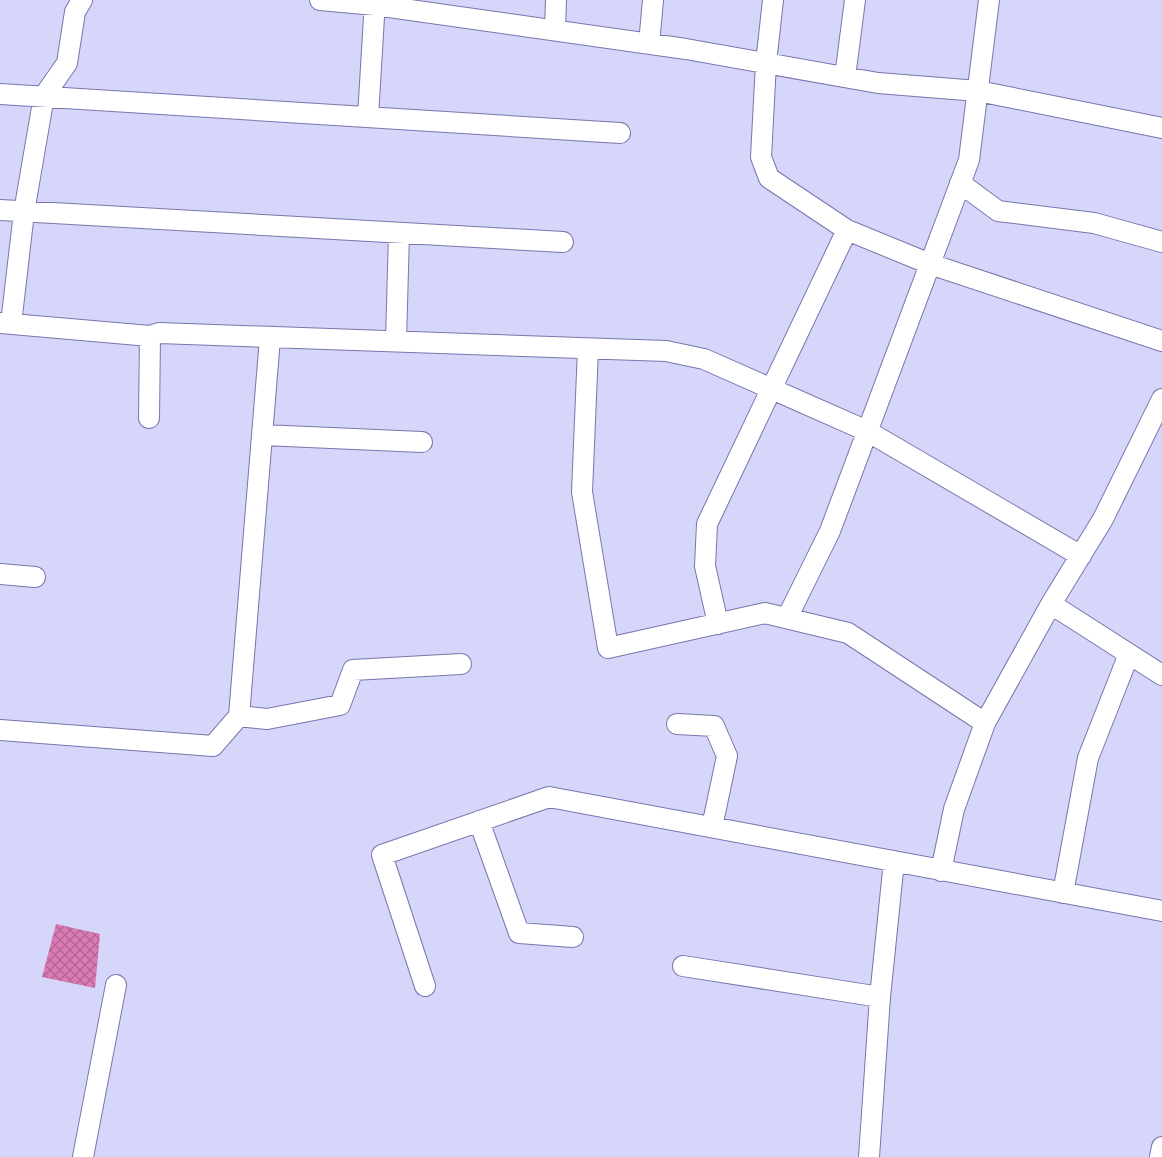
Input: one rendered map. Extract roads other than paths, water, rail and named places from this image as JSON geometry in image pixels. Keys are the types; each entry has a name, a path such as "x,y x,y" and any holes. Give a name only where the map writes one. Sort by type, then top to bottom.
{"street":[{"path":"82,0 75,12 67,62 44,96 5,323 150,336 159,333 666,351 704,359 867,431 1081,556"},
{"path":"320,0 375,3 649,44 878,83 978,91 1162,128"},
{"path":"555,30 556,0"},
{"path":"649,44 653,0"},
{"path":"773,0 766,63 761,156 769,178 847,230 930,264 1162,341"},
{"path":"845,77 854,0"},
{"path":"787,618 830,531 969,160 989,0"},
{"path":"368,117 375,3"},
{"path":"0,94 620,133"},
{"path":"960,183 998,211 1094,223 1162,242"},
{"path":"0,210 563,242"},
{"path":"718,624 705,566 707,524 847,230"},
{"path":"396,341 398,233"},
{"path":"149,418 150,336"},
{"path":"0,730 213,746 239,716 270,338"},
{"path":"588,349 582,492 608,648 765,613 848,633 985,723"},
{"path":"940,871 954,809 985,723 1051,604 1155,432 1162,399"},
{"path":"263,436 422,442"},
{"path":"0,574 35,577"},
{"path":"1051,604 1162,675"},
{"path":"1063,892 1088,758 1129,654"},
{"path":"239,716 267,719 340,705 354,670 461,664"},
{"path":"677,724 714,726 727,756 712,828"},
{"path":"425,986 382,855 549,797 1162,912"},
{"path":"479,821 519,933 572,937"},
{"path":"870,1157 880,997 894,861"},
{"path":"683,966 880,997"},
{"path":"83,1157 116,984"},
{"path":"1160,1157 1162,1147"}]}
